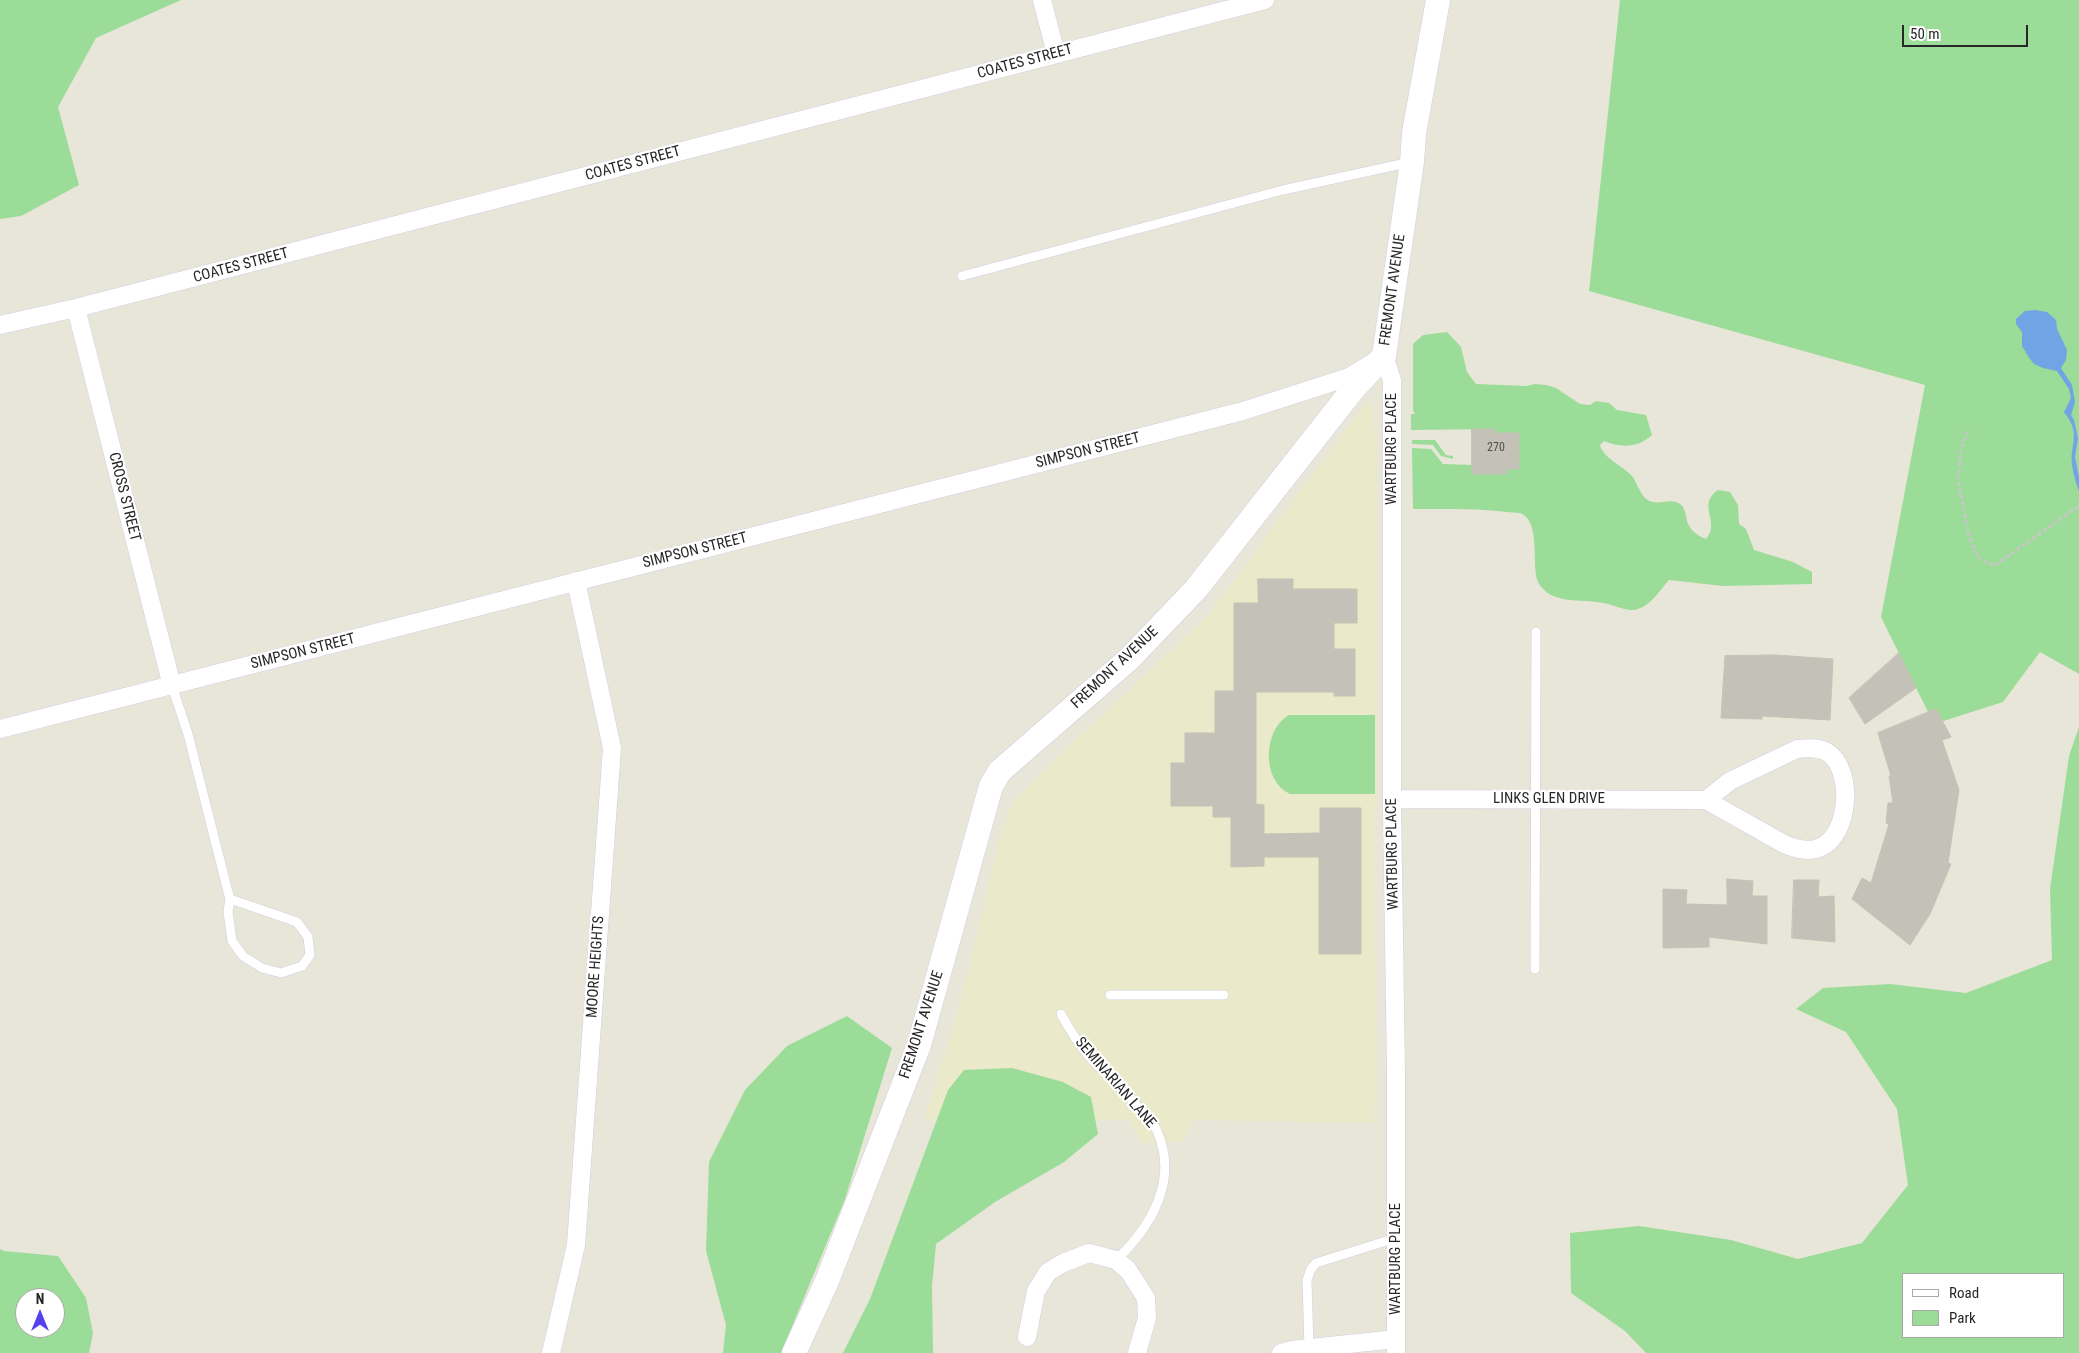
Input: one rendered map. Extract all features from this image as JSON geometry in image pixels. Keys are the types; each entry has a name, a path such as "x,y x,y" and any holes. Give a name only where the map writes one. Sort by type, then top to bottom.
{"main road":[{"name":"FREMONT AVENUE","path":"794,1353 827,1281 919,1045 991,786 1000,771 1129,659 1196,588 1354,388 1384,356 1412,162 1414,133 1438,0"}],"street":[{"path":"1042,0 1056,54"},
{"name":"COATES STREET","path":"0,326 76,308 1265,0"},
{"name":"CROSS STREET","path":"76,308 172,686"},
{"name":"SIMPSON STREET","path":"0,729 1243,411 1349,377 1384,356"},
{"name":"WARTBURG PLACE","path":"1384,356 1392,380 1392,798 1396,1073 1396,1346"},
{"name":"MOORE HEIGHTS","path":"551,1353 576,1245 612,748 576,582"},
{"name":"LINKS GLEN DRIVE","path":"1392,798 1706,800 1784,844 1798,849 1812,850 1821,848 1830,842 1837,832 1842,820 1845,794 1840,771 1833,757 1826,751 1808,748 1797,749 1730,781 1706,800"},
{"path":"1027,1337 1036,1291 1048,1272 1063,1263 1090,1253 1116,1260 1128,1270 1146,1298 1147,1318 1137,1353"},
{"path":"1281,1353 1309,1348 1396,1346"}],"lane":[{"path":"962,276 1283,190 1412,162"},
{"path":"1535,969 1536,632"},
{"path":"172,686 188,734 230,899 228,912 232,940 243,956 262,968 281,973 302,966 310,955 308,937 297,922 230,899"},
{"path":"1110,995 1224,995"},
{"name":"SEMINARIAN LANE","path":"1061,1014 1087,1054 1141,1110 1157,1130 1162,1146 1164,1165 1158,1204 1147,1225 1132,1245 1116,1260"},
{"path":"1309,1348 1307,1280 1311,1269 1316,1263 1396,1238"}],"path":[{"path":"1968,431 1959,457 1958,480 1969,536 1978,557 1989,564 1997,564 2079,506"}],"shaded area":[{"path":"1372,401 1375,432 1376,538 1375,1123 1194,1120 1182,1142 1142,1143 1129,1120 924,1119 951,1034 973,952 1001,831 1013,802 1053,761 1206,618 1349,425 1368,402"}],"green space":[{"path":"0,0 181,0 96,38 58,107 79,185 21,216 0,219"},
{"path":"1620,0 2079,0 2079,674 2040,652 2003,702 1934,724 1881,617 1925,385 1589,291"},
{"path":"1447,332 1461,347 1467,372 1476,384 1546,385 1556,388 1580,404 1590,405 1596,401 1609,403 1617,410 1646,415 1652,435 1647,439 1629,446 1604,441 1600,445 1609,458 1632,476 1645,498 1653,502 1673,501 1680,504 1685,511 1692,530 1706,539 1710,533 1711,526 1708,508 1712,496 1718,490 1730,492 1738,505 1739,524 1746,529 1754,550 1793,562 1812,572 1812,584 1723,586 1669,580 1649,603 1633,610 1595,602 1567,600 1551,595 1538,582 1532,526 1522,514 1472,509 1413,509 1412,448 1431,449 1443,464 1472,465 1472,474 1506,474 1507,469 1519,469 1519,433 1495,433 1495,429 1411,430 1411,414 1415,414 1413,410 1413,344 1423,335"},
{"path":"1412,440 1435,440 1446,455 1453,456 1453,459 1441,456 1433,445 1412,444"},
{"path":"1289,715 1375,715 1375,794 1290,794 1281,787 1274,778 1270,767 1270,743 1274,731 1280,722"},
{"path":"2079,727 2079,1353 1646,1353 1625,1331 1571,1293 1570,1233 1639,1226 1731,1240 1798,1259 1862,1243 1908,1185 1897,1109 1846,1032 1796,1009 1823,988 1890,984 1966,993 2052,960 2050,889 2069,756"},
{"path":"847,1016 892,1048 845,1199 781,1353 723,1353 726,1325 706,1251 709,1162 745,1090 787,1046"},
{"path":"1012,1068 1063,1082 1091,1097 1098,1134 1064,1162 995,1202 936,1244 932,1286 933,1353 843,1353 870,1299 948,1090 964,1070"},
{"path":"0,1249 4,1251 58,1256 86,1298 93,1333 89,1353 0,1353"}],"water":[{"path":"2025,311 2047,312 2056,320 2057,329 2067,350 2066,360 2061,368 2072,385 2075,402 2071,415 2078,438 2075,457 2079,477 2079,491 2074,477 2072,461 2074,431 2071,422 2064,412 2071,398 2069,389 2057,371 2034,364 2022,346 2022,332 2016,324 2016,319"}],"building":[{"path":"1472,429 1495,429 1495,433 1519,433 1519,469 1507,469 1507,474 1472,474"},
{"path":"1258,579 1293,579 1293,589 1357,589 1357,623 1334,623 1334,649 1355,649 1355,696 1334,696 1334,692 1256,692 1256,804 1264,805 1264,834 1320,833 1320,808 1361,808 1361,954 1319,954 1319,857 1264,857 1264,866 1231,867 1231,817 1213,817 1213,806 1171,806 1171,763 1185,763 1185,733 1215,733 1215,691 1234,691 1234,603 1258,603"},
{"path":"1899,653 1916,688 1865,724 1849,698"},
{"path":"1776,655 1833,659 1830,720 1762,716 1762,719 1721,718 1725,656"},
{"path":"1936,709 1951,737 1942,740 1959,790 1948,863 1951,864 1930,914 1910,945 1852,899 1862,878 1871,883 1889,824 1886,823 1888,803 1893,803 1889,776 1891,776 1878,733"},
{"path":"1727,879 1753,881 1752,896 1767,896 1767,944 1709,937 1709,947 1663,948 1663,889 1687,890 1686,904 1727,905"},
{"path":"1794,880 1819,880 1818,897 1834,896 1835,942 1792,938"}]}
